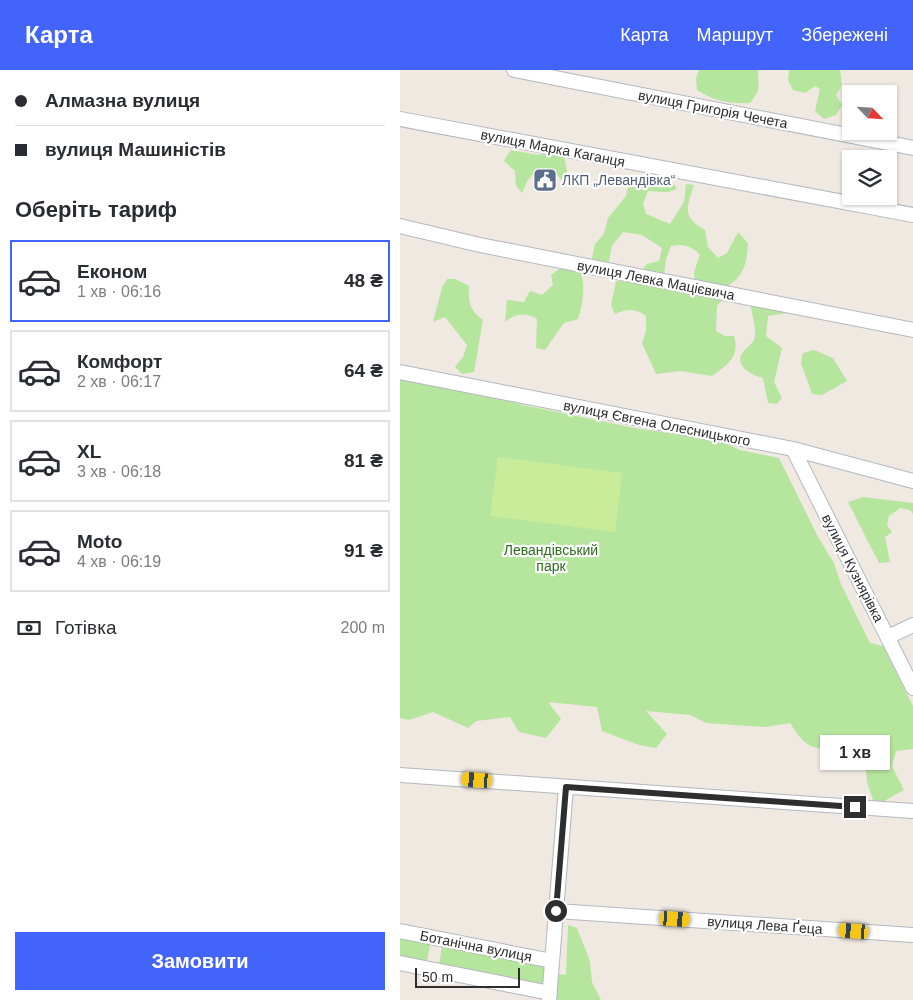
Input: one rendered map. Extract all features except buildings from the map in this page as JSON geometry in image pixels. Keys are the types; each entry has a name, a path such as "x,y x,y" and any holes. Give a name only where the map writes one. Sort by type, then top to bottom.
{"street":[{"name":"вулиця Григорія Чечета","path":"514,70 913,148"},
{"name":"вулиця Марка Каганця","path":"400,119 913,215"},
{"name":"вулиця Левка Мацієвича","path":"400,226 480,245 913,330"},
{"name":"вулиця Євгена Олесницького","path":"400,372 793,449 913,482"},
{"name":"вулиця Кузнярівка","path":"793,449 913,688"},
{"path":"888,637 913,625"},
{"path":"400,775 913,811"},
{"path":"400,963 550,996 566,787"},
{"name":"вулиця Лева Ґеца","path":"556,911 913,935"},
{"name":"Ботанічна вулиця","path":"400,931 552,961"}],"green space":[{"path":"699,70 758,70 758,90 750,103 736,103 716,99 697,90 696,78"},
{"path":"789,70 840,70 842,85 836,95 842,105 836,115 824,119 815,111 820,89 815,86 805,93 793,90 788,80"},
{"path":"511,150 538,155 554,151 564,156 570,187 552,170 539,168 528,180 522,193 516,186 515,171 504,161"},
{"path":"636,176 644,179 670,179 677,189 668,192 648,191 643,203 646,214 670,224 684,202 686,184 694,185 688,206 689,216 697,225 705,230 708,247 718,258 727,253 738,232 748,243 747,257 741,274 737,279 726,287 695,281 694,272 700,255 691,247 679,245 671,246 666,259 664,275 656,275 643,268 647,264 659,261 662,248 642,235 623,232 612,246 608,265 594,269 592,258 595,244 604,234 608,218 626,196 630,178"},
{"path":"562,267 580,270 582,276 583,295 578,319 564,323 545,350 536,348 537,319 521,314 505,322 507,300 524,302 530,291 542,295 553,285 551,275"},
{"path":"447,279 455,279 469,286 471,306 475,313 483,320 474,372 462,374 455,367 463,357 467,345 445,317 433,322 442,288"},
{"path":"616,281 641,282 656,287 665,283 698,291 722,300 717,306 716,331 725,336 734,336 735,343 734,355 728,364 712,376 680,371 656,374 642,343 646,331 646,316 631,310 615,314 611,305"},
{"path":"751,304 781,309 787,313 768,316 766,336 782,348 774,382 782,398 777,404 768,403 763,378 749,372 740,362 743,352 753,342 755,336"},
{"path":"814,350 833,358 847,381 822,395 812,394 801,363 803,353"},
{"name":"Левандівський парк","path":"400,380 456,387 496,396 518,404 635,428 718,440 740,450 779,458 818,537 834,563 841,584 870,643 883,646 913,706 913,749 896,751 892,766 904,790 875,806 867,782 865,758 851,745 815,748 803,740 790,723 765,727 706,723 690,715 646,711 667,734 656,748 639,745 602,731 597,707 548,702 561,719 546,738 519,732 510,717 476,721 468,728 433,712 409,720 400,718"},
{"path":"498,457 622,473 615,532 490,516"},
{"path":"863,497 913,503 913,514 910,510 900,508 889,516 887,525 892,532 885,537 890,562 879,563 848,502"},
{"path":"568,925 577,928 590,961 592,982 601,1000 556,1000 558,974 566,975"},
{"path":"400,938 430,944 427,962 400,957"},
{"path":"442,946 548,966 545,985 439,965"}],"place":[{"name":"ЛКП „Левандівка“","path":"545,180"}],"route":[{"path":"556,911 566,787 855,807"}]}
